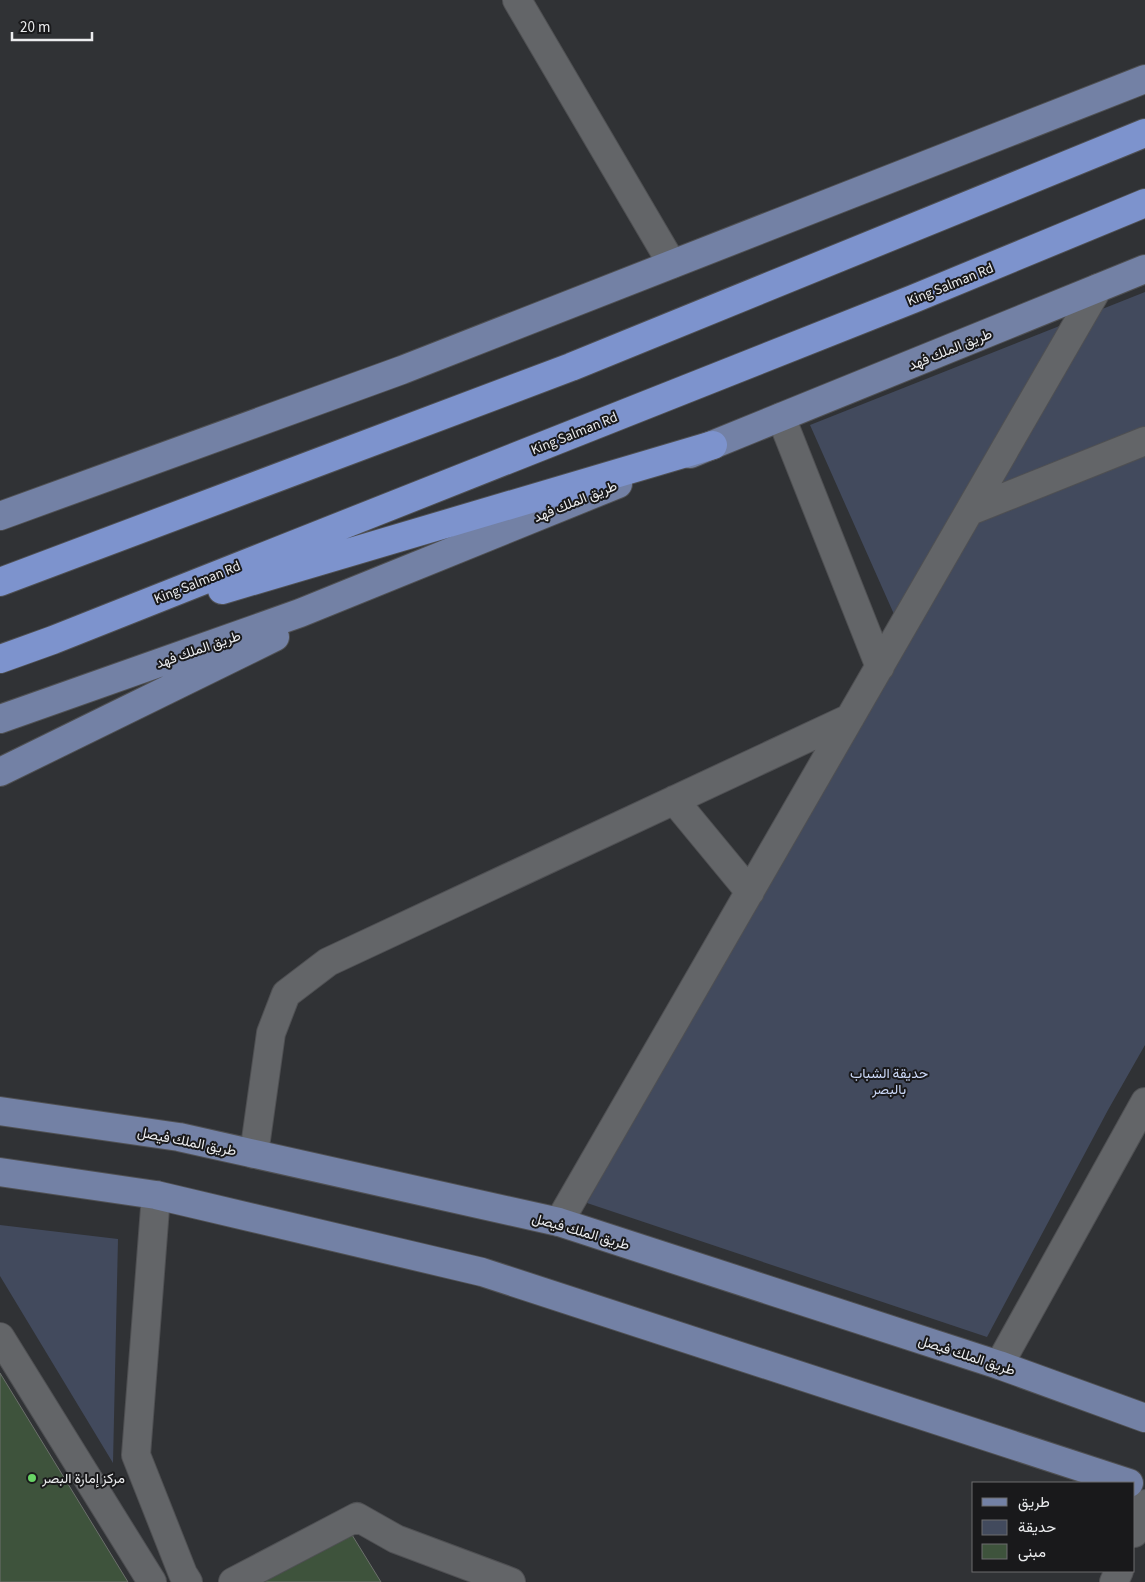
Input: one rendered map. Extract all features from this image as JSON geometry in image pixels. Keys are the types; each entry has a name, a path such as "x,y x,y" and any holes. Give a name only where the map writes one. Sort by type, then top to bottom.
{"highway":[{"path":"0,582 571,367 1145,133"},
{"name":"King Salman Rd","path":"0,659 53,640 913,299 1145,203"},
{"path":"53,640 713,445"}],"main road":[{"path":"0,516 402,370 1145,79"},
{"name":"طريق الملك فهد","path":"0,719 300,613 1145,269"},
{"path":"0,772 450,552"},
{"name":"طريق الملك فيصل","path":"0,1112 180,1137 559,1222 999,1365 1145,1418"},
{"path":"0,1172 156,1195 482,1272 1125,1482"}],"street":[{"path":"517,0 672,264"},
{"path":"559,1222 1098,288"},
{"path":"781,417 880,667"},
{"path":"970,511 1145,441"},
{"path":"254,1154 271,1032 286,994 328,962 850,718"},
{"path":"674,800 750,892"},
{"path":"999,1365 1145,1102"},
{"path":"156,1195 136,1455 188,1582"},
{"path":"0,1338 152,1582"},
{"path":"1135,1530 1145,1504"},
{"path":"233,1582 357,1517 396,1539 511,1582"}],"green space":[{"name":"حديقة الشباب بالبصر","path":"1145,292 1145,1045 1108,1110 987,1337 587,1203 901,630 810,425"},
{"path":"0,1225 118,1239 113,1463 0,1276"}],"building":[{"name":"مركز إمارة البصر","path":"0,1373 128,1582 0,1582"},
{"path":"349,1530 381,1582 245,1582"}],"place":[{"name":"مركز إمارة البصر","path":"32,1478"}]}
